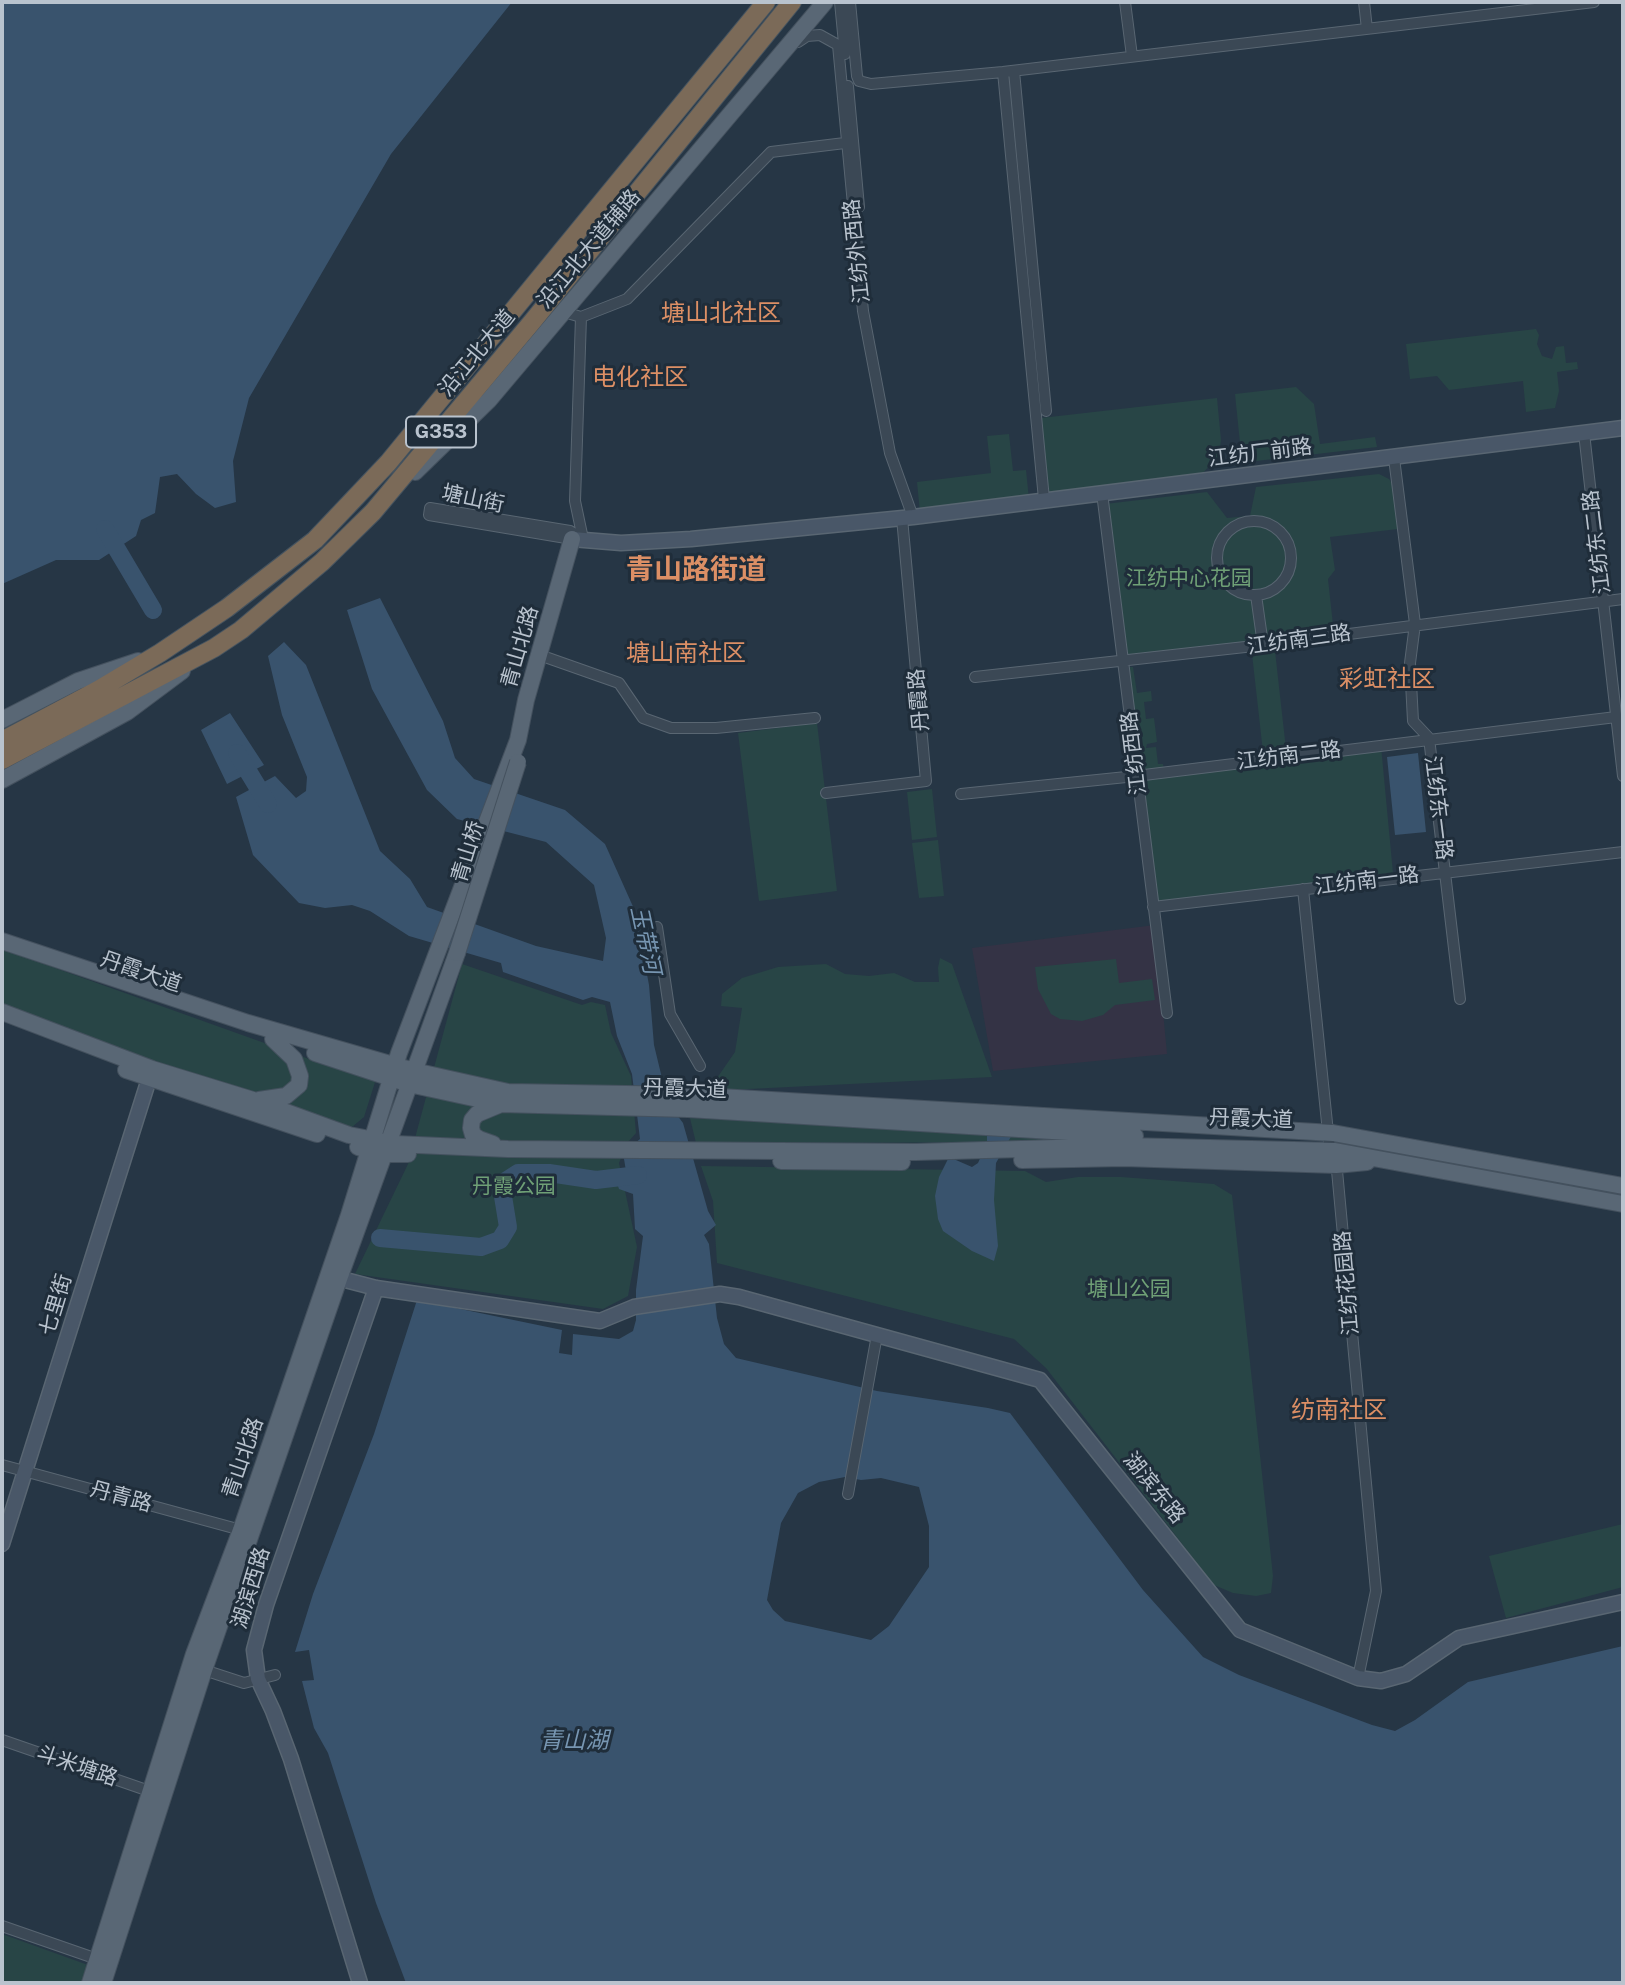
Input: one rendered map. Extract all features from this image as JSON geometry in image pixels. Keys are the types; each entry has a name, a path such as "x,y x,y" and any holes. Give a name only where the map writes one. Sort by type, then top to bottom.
{"highway":[{"name":"沿江北大道","path":"2,741 98,690 160,653 227,608 315,540 388,463 766,2"},
{"name":"沿江北大道","path":"2,760 214,648 241,630 322,562 373,512 532,322 792,2"}],"main road":[{"name":"沿江北大道辅路","path":"373,512 489,400 825,2"},
{"name":"青山北路","path":"513,764 548,658 578,539"},
{"name":"青山北路","path":"513,764 526,700 578,539"},
{"path":"2,780 127,712 214,648"},
{"path":"2,720 78,681 160,653"},
{"name":"青山桥","path":"438,948 513,764"},
{"name":"青山桥","path":"457,953 513,764"},
{"name":"丹霞大道","path":"2,943 273,1039 501,1104 687,1102 1391,1152 1623,1186"},
{"name":"丹霞大道","path":"2,943 248,1023 335,1048 393,1072"},
{"name":"青山北路","path":"90,1983 194,1654 364,1190 378,1147 393,1072 438,948"},
{"name":"青山北路","path":"378,1147 412,1078 457,953"},
{"name":"丹霞大道","path":"2,1012 152,1069 253,1100 378,1147 698,1154 851,1163 1124,1158 1332,1148 1391,1152 1623,1204"},
{"name":"丹霞大道","path":"2,1021 149,1079 333,1139 416,1155 508,1158 624,1152"},
{"path":"335,1048 382,1053 396,1046 408,1030"},
{"path":"426,1035 426,1051 439,1068 474,1085"},
{"path":"253,1100 286,1096 299,1085 300,1076 294,1059 273,1039"},
{"name":"丹霞大道","path":"412,1078 508,1092 613,1101"},
{"path":"501,1104 477,1114 472,1119 471,1128 473,1135 479,1139 508,1149"},
{"path":"333,1139 356,1153 364,1190"},
{"path":"364,1190 390,1164 416,1155"},
{"name":"青山北路","path":"103,1983 333,1277"}],"street":[{"name":"江纺外西路","path":"841,2 863,311 890,453 911,517"},
{"path":"850,2 857,76 866,84 1009,71 1594,2"},
{"path":"1125,2 1132,57"},
{"path":"1364,2 1367,29"},
{"name":"江纺外西路","path":"780,54 807,36 820,35 838,45 850,142"},
{"path":"1009,71 1046,411"},
{"path":"1009,71 1044,499"},
{"path":"564,312 580,317 627,299 771,152 850,142"},
{"path":"578,539 575,501 580,317"},
{"name":"江纺厂前路","path":"911,517 1623,428"},
{"name":"江纺东二路","path":"1584,433 1623,776"},
{"name":"江纺东一路","path":"1394,458 1415,624 1410,663 1413,721 1429,738 1460,999"},
{"name":"江纺西路","path":"1102,493 1167,1013"},
{"name":"塘山街","path":"578,539 570,531 430,508 429,515 578,539 621,543 691,539 911,517"},
{"name":"丹霞路","path":"827,793 926,781 911,517"},
{"path":"1245,522 1258,522 1280,531 1291,553 1286,577 1278,586 1256,595 1233,588 1224,580 1217,558 1225,535 1245,522"},
{"path":"1256,595 1263,645"},
{"name":"江纺南三路","path":"975,677 1263,645 1623,598"},
{"path":"548,658 619,683 643,718 671,728 716,728 815,718"},
{"name":"江纺南二路","path":"961,793 1136,776 1616,717"},
{"name":"江纺南一路","path":"1153,907 1623,852"},
{"name":"江纺花园路","path":"1304,889 1376,1591 1358,1678"},
{"path":"657,927 670,1014 701,1066"},
{"name":"七里街","path":"2,1544 149,1079"},
{"path":"333,1277 376,1288"},
{"name":"湖滨东路","path":"376,1288 600,1321 634,1307 720,1294 1040,1380 1240,1630 1358,1678 1381,1681 1406,1674 1459,1638 1623,1602"},
{"name":"湖滨西路","path":"360,1983 291,1759 258,1679 254,1650 266,1605 376,1288"},
{"path":"848,1494 877,1335"},
{"name":"丹青路","path":"2,1465 241,1530"},
{"path":"204,1670 244,1683 275,1675"},
{"name":"斗米塘路","path":"2,1741 152,1792"},
{"path":"2,1926 97,1959"}],"shaded area":[{"path":"1155,925 1167,1054 993,1071 972,948"}],"green space":[{"path":"1536,329 1539,335 1537,344 1542,356 1552,359 1556,347 1564,346 1566,363 1577,362 1578,369 1557,372 1559,391 1555,408 1526,412 1523,381 1449,390 1437,376 1410,379 1406,344"},
{"path":"1296,387 1314,404 1320,444 1375,437 1377,447 1256,461 1240,443 1235,394"},
{"path":"1217,398 1221,440 1219,456 1200,476 1049,492 1041,418"},
{"path":"1009,434 1013,471 1026,470 1029,499 920,512 917,482 991,473 987,436"},
{"name":"江纺中心花园","path":"1379,474 1389,479 1393,485 1398,529 1330,537 1335,570 1328,579 1334,634 1125,659 1105,504 1207,492 1227,518 1250,516 1256,487"},
{"path":"1275,651 1286,749 1263,752 1252,654"},
{"path":"1127,667 1133,667 1137,693 1151,691 1152,701 1144,702 1146,719 1154,718 1157,742 1147,744 1146,748 1156,747 1158,764 1163,764 1164,769 1141,773"},
{"path":"817,723 837,891 759,901 738,733"},
{"path":"1381,746 1393,873 1153,907 1136,776"},
{"path":"932,789 937,837 912,840 907,792"},
{"path":"938,840 944,896 919,898 912,843"},
{"path":"2,949 337,1069 376,1079 364,1117 352,1127 155,1064 2,1005"},
{"path":"940,958 952,964 992,1077 708,1091 735,1052 742,1008 721,1006 722,994 742,978 778,967 826,964 845,974 869,976 894,973 915,982 939,982"},
{"path":"1116,959 1119,983 1152,979 1155,1000 1115,1005 1103,1015 1082,1021 1060,1019 1051,1014 1038,989 1035,967"},
{"name":"丹霞公园","path":"462,964 582,1005 591,1002 605,1005 611,1033 631,1076 636,1133 628,1142 619,1163 637,1247 628,1296 603,1309 355,1274 408,1164"},
{"path":"690,1118 1135,1142 696,1143"},
{"name":"塘山公园","path":"701,1166 1025,1171 1046,1182 1078,1177 1121,1177 1214,1184 1232,1195 1273,1576 1271,1593 1256,1596 1233,1593 1214,1585 1046,1368 1014,1339 717,1263 713,1201"},
{"path":"1623,1524 1623,1587 1506,1618 1489,1556"},
{"path":"2,1934 88,1965 82,1983 2,1983"}],"water":[{"path":"2,2 512,2 391,154 249,398 233,461 236,502 215,508 196,494 177,474 160,477 155,513 141,520 136,536 99,560 56,560 2,584"},
{"name":"青山湖","path":"380,598 443,721 455,758 474,779 565,810 605,844 635,911 649,985 654,1045 668,1103 683,1123 708,1211 716,1225 704,1235 709,1244 717,1318 724,1344 736,1358 877,1391 1010,1413 1143,1590 1203,1657 1239,1675 1372,1725 1395,1731 1468,1682 1623,1646 1623,1983 406,1983 376,1903 328,1753 314,1728 302,1681 314,1680 309,1650 295,1652 313,1594 374,1434 417,1300 562,1330 559,1353 572,1355 573,1334 619,1339 633,1331 643,1236 635,1229 633,1194 619,1189 615,1177 626,1171 623,1153 640,1139 632,1074 617,1036 610,1002 592,997 583,1000 503,972 501,963 409,936 370,911 352,905 325,908 299,903 253,855 236,797 275,776 296,798 306,791 307,777 282,715 268,656 284,642 306,665 380,851 410,879 427,907 536,946 603,961 606,938 594,885 546,842 457,819 427,790 372,689 347,610","holes":["845,1477 861,1480 881,1478 919,1487 929,1526 929,1567 889,1626 871,1640 785,1621 767,1600 781,1523 798,1493 819,1482"]},
{"path":"230,713 264,765 227,784 201,730"},
{"path":"1418,753 1426,832 1395,835 1387,757"},
{"path":"1017,1126 996,1163 994,1200 998,1246 994,1261 972,1251 943,1231 938,1219 935,1196 939,1177 949,1157 972,1167 978,1163 987,1143 987,1130"}],"waterway":[{"path":"105,529 153,610"},
{"path":"237,753 268,804"},
{"path":"380,1238 481,1247 500,1240 508,1227 501,1184 518,1173 549,1173 596,1180 638,1175"}],"district":[{"name":"塘山北社区","path":"721,314"},
{"name":"电化社区","path":"640,378"},
{"name":"青山路街道","path":"696,570"},
{"name":"塘山南社区","path":"686,654"},
{"name":"彩虹社区","path":"1387,680"},
{"name":"纺南社区","path":"1339,1411"}],"water label":[{"name":"玉带河","path":"645,940"}]}
